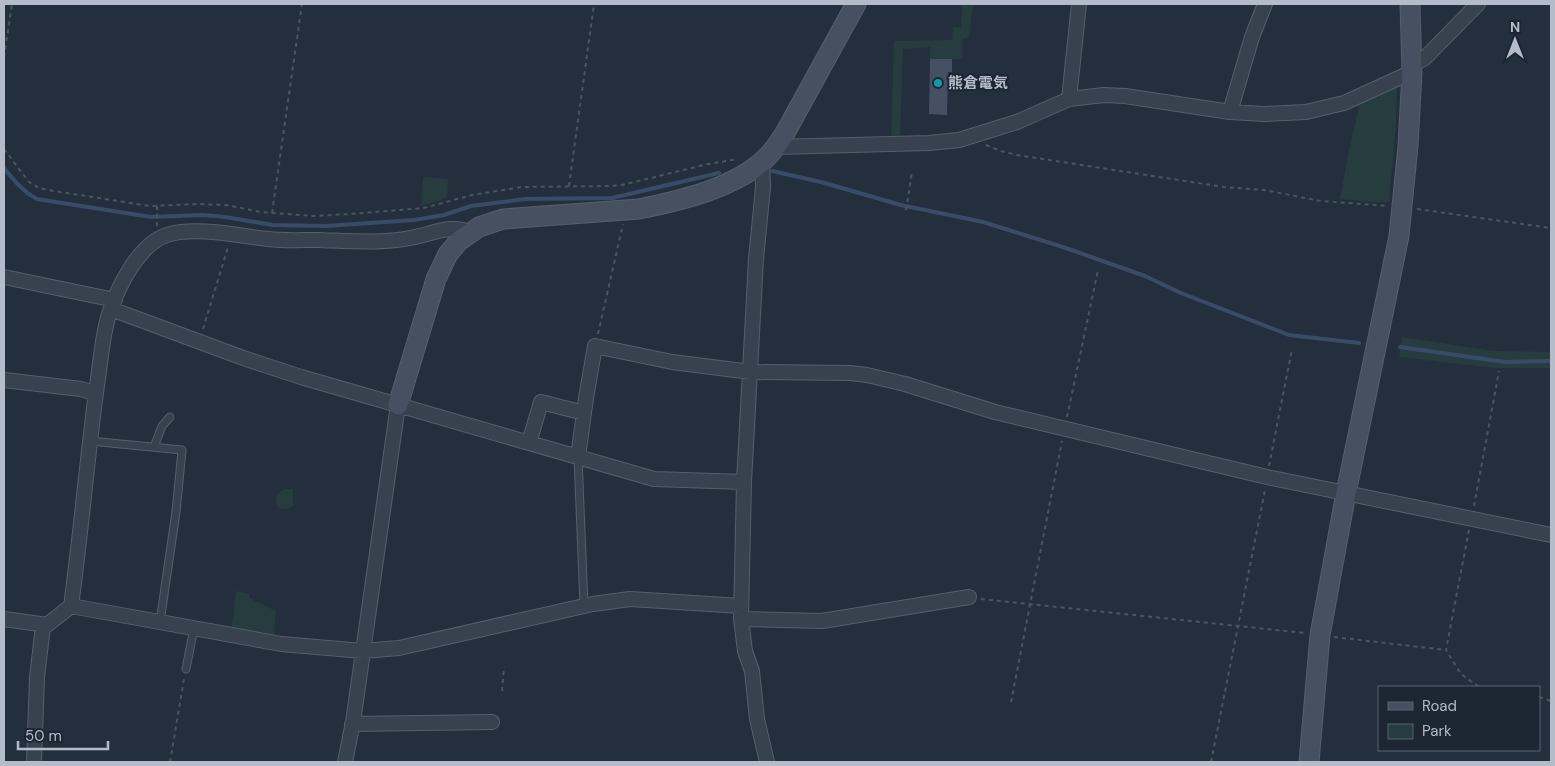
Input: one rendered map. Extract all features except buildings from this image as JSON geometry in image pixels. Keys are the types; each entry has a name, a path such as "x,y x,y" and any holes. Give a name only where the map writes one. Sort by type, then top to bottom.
{"street":[{"path":"345,762 363,651 398,405 436,279 448,254 459,241 479,227 503,219 656,206 722,187 738,179 754,160 775,147 856,4"},
{"path":"1069,99 1079,4"},
{"path":"1230,112 1252,37 1265,4"},
{"path":"1310,762 1320,635 1346,493 1396,251 1403,207 1412,68 1410,4"},
{"path":"775,147 938,143 976,136 1017,122 1069,99 1104,95 1125,96 1230,112 1264,114 1306,112 1326,108 1364,95 1412,68 1478,4"},
{"path":"754,160 763,187 756,259 744,482 741,613 746,651 752,671 757,719 767,762"},
{"path":"4,619 43,626 47,625 71,606 96,394 108,319 132,265 145,249 160,238 176,233 206,232 271,239 347,241 397,240 458,228 470,233"},
{"path":"4,277 113,305 246,359 301,377 654,479 744,482"},
{"path":"578,457 595,346 672,362 751,372 850,373 867,375 905,384 995,412 1267,477 1551,535"},
{"path":"4,380 81,389 96,394"},
{"path":"529,443 541,402 584,413"},
{"path":"71,606 281,644 363,651 399,648 584,606 630,599 822,621 969,597"},
{"path":"34,762 36,677 43,626"},
{"path":"352,724 492,722"}],"lane":[{"path":"154,447 162,426 170,417"},
{"path":"90,441 182,450 176,512 160,622"},
{"path":"578,457 584,606"},
{"path":"186,669 194,628"}],"path":[{"path":"4,57 12,4"},
{"path":"272,213 302,4"},
{"path":"569,186 594,4"},
{"path":"976,136 991,148 1017,155 1224,187 1264,190 1321,201 1403,207 1551,228"},
{"path":"4,149 29,182 40,188 157,206 226,205 272,213 312,216 424,208 497,190 522,187 622,184 708,164 754,160"},
{"path":"906,210 912,172"},
{"path":"156,224 157,206"},
{"path":"595,346 626,210"},
{"path":"200,340 232,234"},
{"path":"1011,702 1098,270"},
{"path":"1211,762 1292,349"},
{"path":"969,597 1446,650"},
{"path":"502,691 504,666"},
{"path":"170,762 186,669"},
{"path":"1461,674 1478,686"}],"green space":[{"path":"962,4 973,4 969,37 962,39 962,59 930,59 930,47 903,49 900,141 891,141 894,41 952,40 953,27 961,27"},
{"path":"1397,85 1396,124 1389,202 1340,199 1360,103"},
{"path":"423,178 448,179 447,197 436,202 421,205"},
{"path":"1402,337 1494,351 1551,352 1551,368 1495,368 1399,357"},
{"path":"284,489 293,489 293,506 281,509 276,504 277,494"},
{"path":"236,591 249,594 249,598 276,611 274,636 231,632"}],"waterway":[{"path":"4,168 23,189 37,199 151,217 203,215 273,225 326,226 414,220 444,215 471,206 525,199 612,198 719,173"},
{"path":"772,171 821,182 901,205 983,222 1063,247 1145,276 1181,293 1289,335 1359,343"},
{"path":"1400,347 1505,362 1551,361"}],"place":[{"name":"熊倉電気","path":"938,83"}]}
